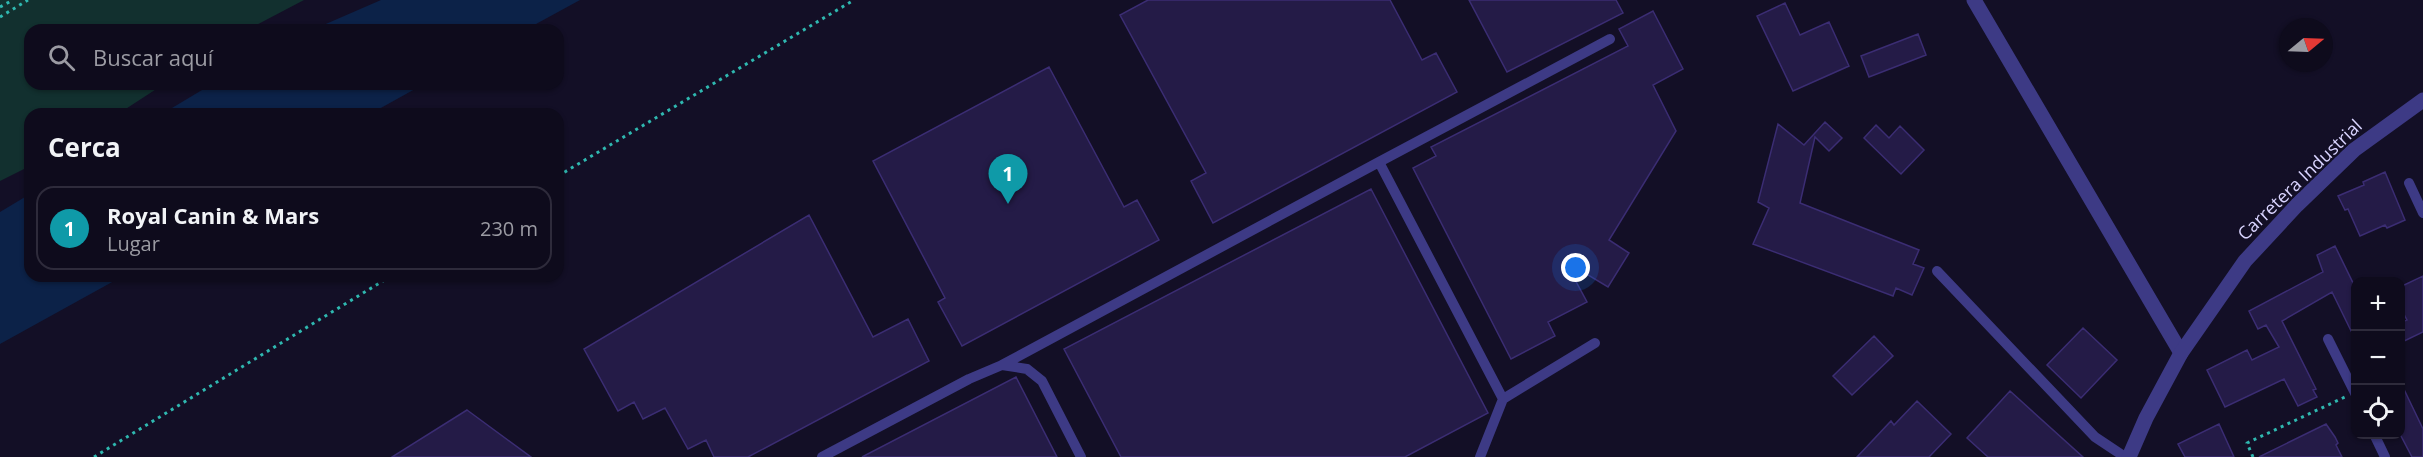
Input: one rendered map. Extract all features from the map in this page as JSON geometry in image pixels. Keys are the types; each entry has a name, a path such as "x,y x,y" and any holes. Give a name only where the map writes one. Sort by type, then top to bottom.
{"street":[{"path":"1974,0 2181,354"},
{"name":"Carretera Industrial","path":"2127,457 2181,354 2245,261 2297,205 2354,150 2423,100"}],"lane":[{"path":"822,457 969,379 1002,365 1610,39"},
{"path":"1379,162 1503,399"},
{"path":"2409,183 2423,213"},
{"path":"1937,271 2095,437 2127,457"},
{"path":"2328,339 2351,386"},
{"path":"1480,457 1503,399 1595,343"},
{"path":"1002,365 1027,369 1042,381 1080,457"},
{"path":"2376,439 2385,457"}],"path":[{"path":"0,7 13,0"},
{"path":"0,17 28,0"},
{"path":"564,172 854,0"},
{"path":"94,457 381,282"},
{"path":"2253,457 2247,443 2351,396"}],"green space":[{"path":"0,0 304,0 258,24 24,24 24,90 155,90 127,108 24,108 24,169 0,181"}],"water":[{"path":"381,0 580,0 536,24 326,24"},
{"path":"202,90 413,90 381,108 172,108"},
{"path":"24,198 24,282 112,282 0,344 0,212"}],"building":[{"path":"1148,0 1390,0 1422,60 1436,53 1457,92 1213,223 1191,181 1206,173 1120,15"},
{"path":"1469,0 1616,0 1623,13 1507,72"},
{"path":"1785,3 1800,35 1829,22 1849,66 1793,91 1757,16"},
{"path":"1653,11 1683,69 1653,85 1676,131 1609,240 1629,253 1608,287 1565,261 1587,302 1548,322 1555,336 1511,359 1413,168 1436,156 1431,147 1628,46 1619,29"},
{"path":"1918,34 1926,55 1869,77 1861,56"},
{"path":"1049,67 1124,207 1137,200 1159,240 962,346 938,302 945,298 873,161"},
{"path":"1825,122 1842,138 1829,151 1815,137 1800,203 1919,250 1913,264 1924,268 1912,295 1896,288 1893,296 1753,244 1769,208 1758,202 1778,124 1804,145"},
{"path":"1876,125 1889,138 1900,126 1924,150 1901,174 1864,138"},
{"path":"2385,172 2405,220 2387,228 2385,225 2360,236 2348,209 2345,210 2338,196 2364,185 2363,182"},
{"path":"1371,189 1488,413 1405,457 1121,457 1064,349"},
{"path":"809,215 873,337 908,319 929,361 748,457 714,457 706,440 688,449 665,408 643,419 634,402 618,411 584,349"},
{"path":"2335,246 2351,279 2351,331 2332,292 2282,321 2316,389 2313,390 2317,397 2298,406 2284,379 2225,407 2207,370 2247,350 2252,360 2279,347 2266,325 2258,329 2249,311 2323,272 2317,255"},
{"path":"2423,276 2423,332 2405,341 2405,321 2407,320 2405,285"},
{"path":"2083,328 2117,360 2081,398 2047,365"},
{"path":"1874,336 1893,356 1852,395 1833,376"},
{"path":"1016,377 1057,457 862,457"},
{"path":"2010,391 2083,457 1988,457 1967,438"},
{"path":"2405,391 2423,429 2423,457 2412,457 2403,439 2405,439"},
{"path":"1917,401 1951,434 1929,457 1857,457 1891,421 1894,425"},
{"path":"467,410 531,457 392,457"},
{"path":"2219,424 2234,457 2185,457 2178,444"},
{"path":"2326,424 2338,443 2336,445 2342,457 2259,457"}],"place":[{"name":"Royal Canin & Mars","path":"1008,204"}]}
